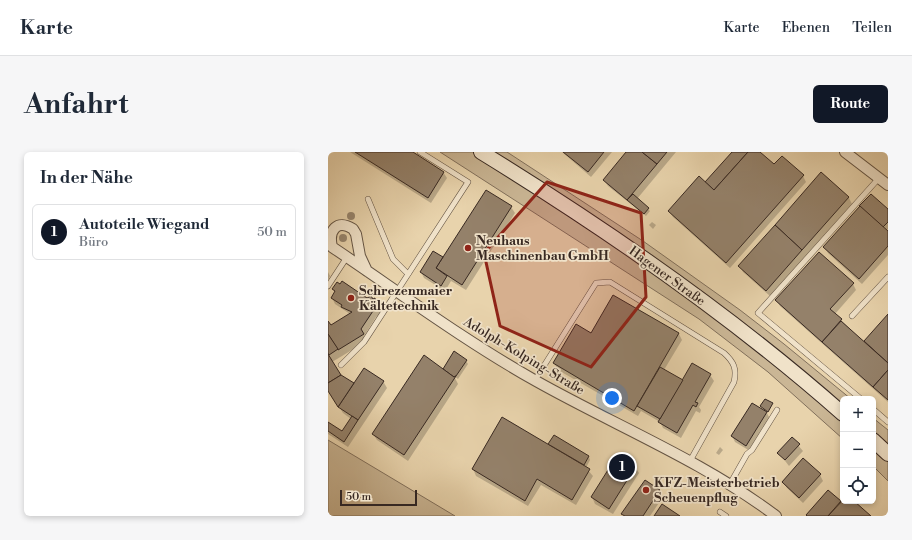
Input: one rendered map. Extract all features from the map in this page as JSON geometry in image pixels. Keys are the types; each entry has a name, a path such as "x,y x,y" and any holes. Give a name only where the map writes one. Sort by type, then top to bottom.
{"main road":[{"name":"Hagener Straße","path":"481,152 586,219 675,280 748,335 840,412"},
{"path":"876,443 888,454"}],"street":[{"path":"845,152 888,185"},
{"name":"Adolph-Kolping-Straße","path":"367,271 360,256 356,234 353,228 341,225 334,228 329,233 328,240 332,246 347,257 367,271 397,292 535,380 690,461 730,484 770,514"}],"lane":[{"path":"341,365 364,342 468,182 420,152"},
{"path":"857,396 758,313 879,178"},
{"path":"368,199 393,259 408,274"},
{"path":"328,286 347,257"},
{"path":"852,316 888,278"},
{"path":"535,380 596,283 610,282 724,353 734,363 736,368 734,382 690,461"},
{"path":"730,484 747,454 752,450 777,410"},
{"path":"876,412 888,422"},
{"path":"720,512 726,516"}],"highlighted area":[{"path":"547,182 641,213 646,297 591,367 500,326 484,253"}],"shaded area":[{"path":"440,152 507,152 643,241 740,310 847,396 840,396 840,436 768,372 699,319"},
{"path":"876,420 888,430 888,481 876,469"},
{"path":"328,440 455,516 328,516"}],"building":[{"path":"355,152 413,152 444,172 428,198"},
{"path":"563,152 604,152 588,172"},
{"path":"626,152 642,152 657,164 627,200 603,180"},
{"path":"642,152 667,152 657,164"},
{"path":"732,152 748,152 714,190 705,182"},
{"path":"748,152 760,152 774,164 782,156 804,175 726,263 668,211 699,176 714,190"},
{"path":"821,172 849,197 802,250 775,225"},
{"path":"486,190 512,206 462,285 436,268"},
{"path":"633,194 649,208 644,214 627,200"},
{"path":"871,194 888,209 888,222 883,227 859,206"},
{"path":"860,206 888,231 888,246 859,279 823,247"},
{"path":"775,225 802,250 766,291 738,266"},
{"path":"433,251 443,257 436,268 447,276 441,286 420,272"},
{"path":"819,252 854,283 830,309 842,319 822,342 775,300"},
{"path":"342,281 367,298 371,296 373,299 375,298 378,308 373,311 361,329 364,334 338,350 328,334 328,321 331,325 352,312 341,307 342,305 331,298 335,291 332,289 337,282 340,284"},
{"path":"613,295 679,333 634,411 553,363 576,324 591,333"},
{"path":"888,314 888,363 864,341"},
{"path":"841,321 888,363 888,370 873,387 822,342"},
{"path":"328,334 338,349 329,355 328,353"},
{"path":"454,351 467,360 454,377 443,369"},
{"path":"328,354 341,375 328,383"},
{"path":"424,355 454,377 456,376 404,455 372,434"},
{"path":"692,363 711,374 695,402 698,403 696,407 693,405 677,433 658,422"},
{"path":"660,367 683,380 660,419 637,406"},
{"path":"364,368 384,381 358,420 338,407"},
{"path":"888,370 888,400 873,387"},
{"path":"341,375 354,383 338,407 328,391 328,383"},
{"path":"765,399 773,403 768,412 760,406"},
{"path":"752,403 767,412 746,446 731,436"},
{"path":"352,416 358,420 344,442 328,431 328,422 342,431"},
{"path":"502,417 590,469 572,500 537,479 525,501 472,469"},
{"path":"554,435 589,456 584,465 548,444"},
{"path":"792,437 800,444 785,460 777,453"},
{"path":"618,454 636,466 609,509 591,497"},
{"path":"803,458 821,474 799,498 782,482"},
{"path":"645,480 660,490 643,516 625,516 621,514"},
{"path":"828,490 840,500 840,502 828,516 806,515"},
{"path":"840,503 857,504 871,516 828,516"},
{"path":"662,504 680,516 654,516"}],"place":[{"name":"Neuhaus Maschinenbau GmbH","path":"468,248"},
{"name":"Schrezenmaier Kältetechnik","path":"351,298"},
{"name":"Autoteile Wiegand","path":"622,467"},
{"name":"KFZ-Meisterbetrieb Scheuenpflug","path":"646,490"}]}
